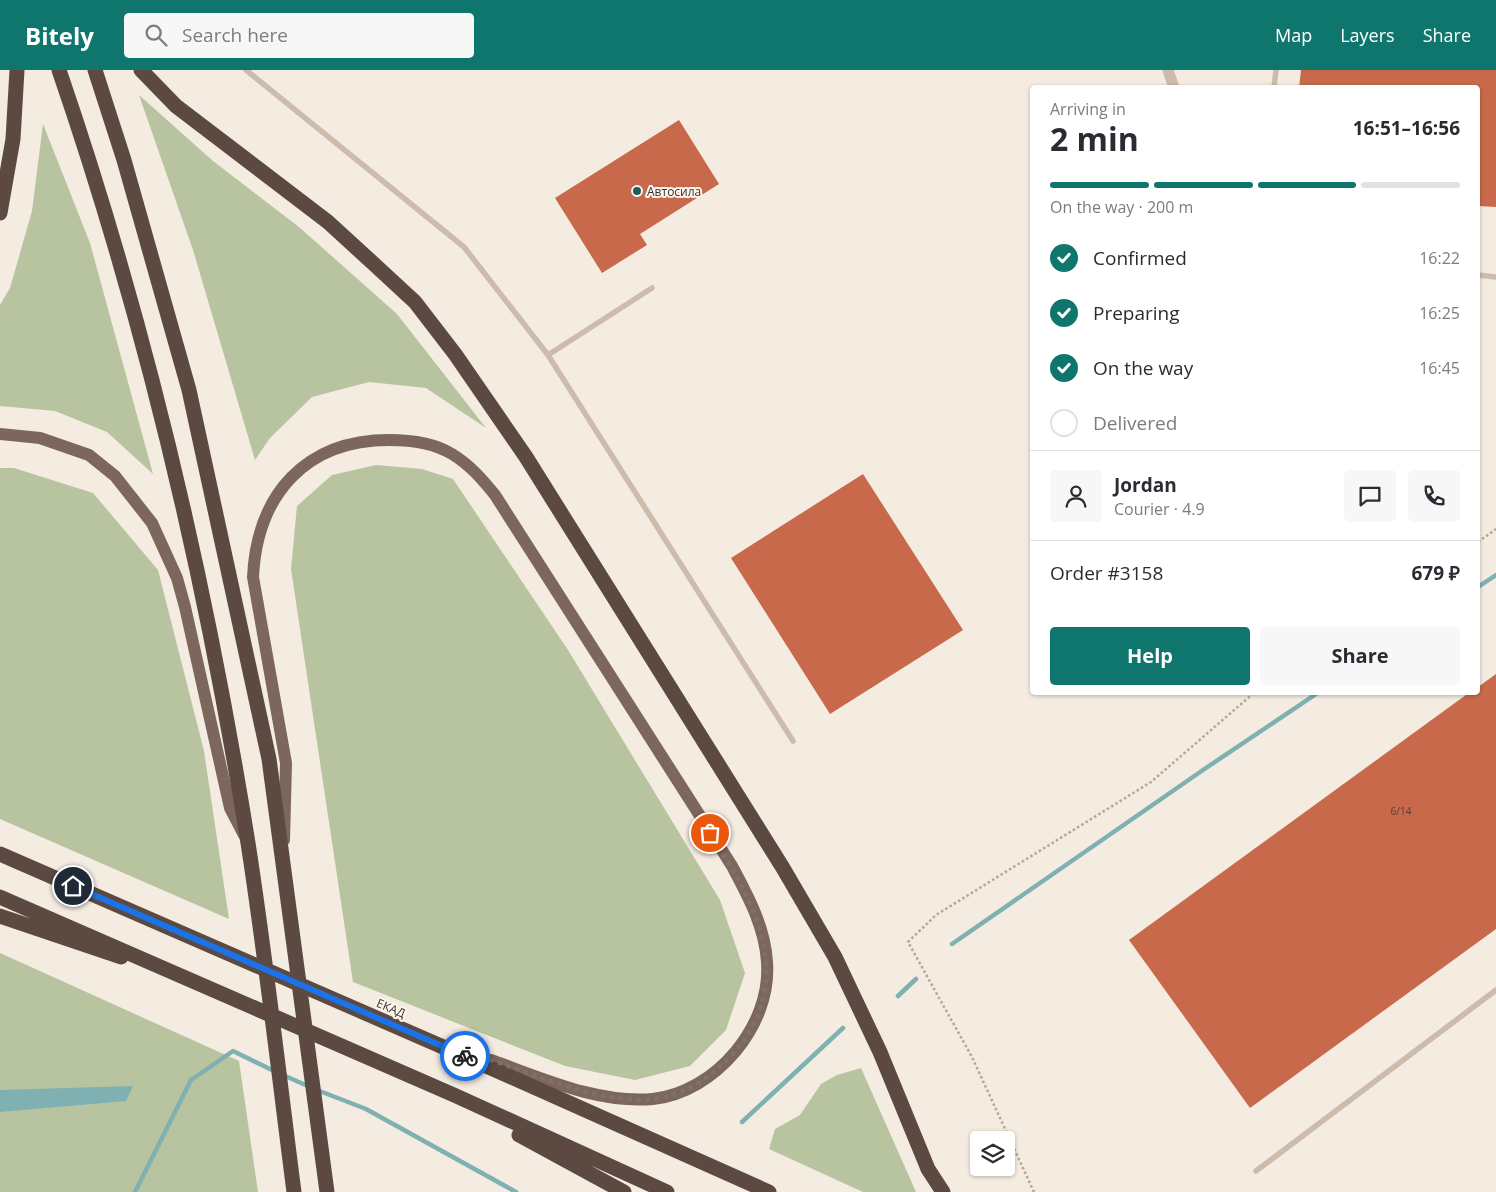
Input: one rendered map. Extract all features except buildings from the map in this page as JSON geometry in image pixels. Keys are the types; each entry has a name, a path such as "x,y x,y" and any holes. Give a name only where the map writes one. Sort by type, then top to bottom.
{"highway":[{"path":"0,212 14,139 17,70"},
{"path":"58,70 94,171 158,401 210,635 248,844 294,1192"},
{"path":"95,70 124,160 189,390 269,759 283,852 327,1192"},
{"path":"141,70 176,106 328,222 355,246 414,302 455,354 526,457 782,868 830,949 880,1052 928,1169 943,1192"},
{"name":"ЕКАД","path":"0,854 473,1060 768,1192"},
{"path":"0,897 454,1095 667,1192"},
{"path":"0,916 101,952 161,968"},
{"path":"454,1095 506,1127 624,1192"}],"main road":[{"path":"0,434 40,438 90,455 115,476 152,523 177,578 230,808 248,844"},
{"path":"283,852 287,807 286,763 253,577 254,549 260,526 281,490 292,476 305,464 319,456 354,443 369,440 404,440 450,452 477,473 495,495 732,866 759,923 765,944 767,964 762,1002 745,1040 722,1066 690,1087 672,1095 652,1099 602,1096 580,1091 491,1060 473,1060"}],"street":[{"path":"1168,70 1173,85"}],"lane":[{"path":"246,70 464,247 548,355 793,741"},
{"path":"1274,85 1276,70"},
{"path":"1480,275 1496,277"},
{"path":"548,355 652,288"},
{"path":"1256,1171 1496,990"}],"path":[{"path":"1480,541 1496,529"},
{"path":"1034,1192 972,1058 908,942 936,915 1151,782 1252,695"}],"green space":[{"path":"139,95 213,161 299,227 397,314 486,428 426,388 369,382 312,397 270,438 255,460 193,250"},
{"path":"43,124 90,243 153,474 107,432 55,411 0,406 0,305 10,288 32,211"},
{"path":"376,465 422,469 453,479 568,650 720,900 745,973 726,1030 690,1066 635,1080 565,1066 353,982 291,569 297,506 332,475"},
{"path":"0,468 14,468 93,493 158,570 204,751 229,919 0,819"},
{"path":"0,953 239,1061 258,1192 0,1192"},
{"path":"861,1068 916,1192 863,1192 769,1149 775,1129 800,1115 821,1084 837,1075"}],"water":[{"path":"133,1086 126,1101 0,1112 0,1090"}],"waterway":[{"path":"1480,586 1496,575"},
{"path":"952,944 1315,695"},
{"path":"898,996 916,979"},
{"path":"742,1122 843,1028"},
{"path":"135,1192 191,1080 233,1051 276,1072"},
{"path":"283,1075 310,1087"},
{"path":"317,1090 366,1109 516,1192"}],"way so far":[{"path":"465,1056 473,1060 491,1060 580,1091 602,1096 632,1099 652,1099 672,1095 690,1087 722,1066 745,1040 754,1024 762,1002 767,964 765,944 750,901 732,866 710,833"}],"place":[{"name":"Автосила","path":"637,191"}],"route":[{"path":"73,886 465,1056"}]}
